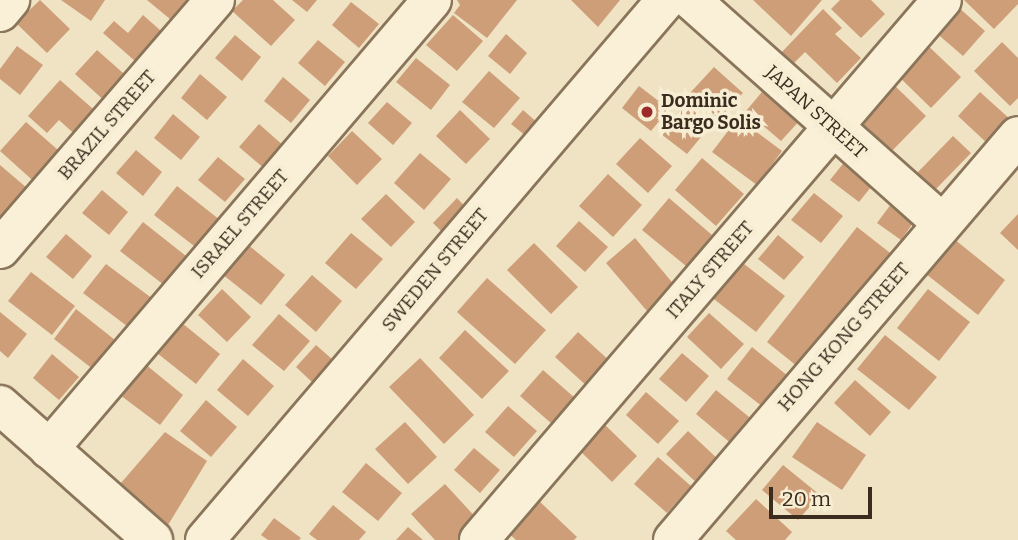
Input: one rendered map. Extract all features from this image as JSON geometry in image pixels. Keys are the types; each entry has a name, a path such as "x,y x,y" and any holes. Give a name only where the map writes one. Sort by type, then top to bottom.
{"street":[{"path":"0,12 10,0"},
{"name":"BRAZIL STREET","path":"0,249 215,0"},
{"name":"ISRAEL STREET","path":"49,449 432,0"},
{"name":"SWEDEN STREET","path":"205,540 666,0"},
{"name":"JAPAN STREET","path":"691,0 942,223"},
{"name":"ITALY STREET","path":"479,540 942,0"},
{"name":"HONG KONG STREET","path":"673,540 1018,136"},
{"path":"0,405 153,540"}],"building":[{"path":"40,0 70,29 47,53 16,23"},
{"path":"61,0 105,0 91,21"},
{"path":"147,0 195,0 176,24"},
{"path":"243,0 273,0 295,20 271,46 232,11"},
{"path":"292,0 317,0 307,12"},
{"path":"457,0 517,0 487,38 454,13 460,5"},
{"path":"571,0 620,0 598,27"},
{"path":"753,0 822,0 791,36"},
{"path":"840,0 871,0 885,14 861,38 831,9"},
{"path":"964,0 1018,0 1018,4 994,29"},
{"path":"351,2 379,24 359,48 332,25"},
{"path":"957,6 985,31 963,56 934,31"},
{"path":"823,9 842,28 835,34 861,58 837,83 805,52 791,66 780,54"},
{"path":"143,15 169,38 143,68 103,33 114,21 128,33"},
{"path":"453,15 483,41 457,71 426,45"},
{"path":"506,34 527,53 510,74 488,56"},
{"path":"235,35 261,57 242,81 215,58"},
{"path":"318,40 345,62 325,86 298,63"},
{"path":"922,40 961,77 931,108 892,70"},
{"path":"1002,42 1018,58 1018,98 1010,106 974,71"},
{"path":"17,46 43,65 20,95 0,79 0,69"},
{"path":"97,50 131,80 108,104 75,74"},
{"path":"416,58 450,85 431,110 396,82"},
{"path":"714,67 743,93 719,119 690,93"},
{"path":"489,71 520,98 494,128 462,102"},
{"path":"200,74 227,97 207,120 181,98"},
{"path":"283,77 310,100 291,123 264,101"},
{"path":"60,80 100,115 80,139 59,120 47,133 28,116"},
{"path":"894,85 926,116 890,153 858,122"},
{"path":"639,86 669,109 651,131 622,108"},
{"path":"766,87 802,118 781,141 746,111"},
{"path":"980,92 1011,120 988,144 958,116"},
{"path":"387,102 412,123 393,145 368,123"},
{"path":"685,104 711,125 687,154 661,134"},
{"path":"460,110 490,139 466,164 436,136"},
{"path":"523,110 547,131 536,144 511,124"},
{"path":"173,114 200,137 181,160 154,138"},
{"path":"738,118 782,151 757,185 712,152"},
{"path":"26,122 66,157 39,186 0,151"},
{"path":"259,124 285,147 266,170 239,147"},
{"path":"352,131 382,159 357,185 328,156"},
{"path":"953,136 971,153 935,190 917,173"},
{"path":"640,138 672,166 648,193 616,164"},
{"path":"136,150 162,172 143,196 116,173"},
{"path":"420,153 451,179 424,210 394,183"},
{"path":"218,157 245,179 225,202 198,180"},
{"path":"702,158 744,194 716,226 675,190"},
{"path":"846,160 875,182 859,202 830,180"},
{"path":"0,165 34,194 8,224 0,217"},
{"path":"608,174 642,205 613,237 579,206"},
{"path":"177,186 220,220 198,249 154,215"},
{"path":"102,190 128,212 109,235 82,213"},
{"path":"814,193 843,216 821,243 791,220"},
{"path":"386,194 415,222 391,247 361,219"},
{"path":"457,198 474,216 450,240 433,223"},
{"path":"669,198 712,235 686,266 642,230"},
{"path":"894,200 918,216 901,240 877,223"},
{"path":"1018,214 1018,250 1000,233"},
{"path":"579,221 608,247 585,272 556,246"},
{"path":"143,222 186,256 164,285 120,251"},
{"path":"857,227 894,256 803,371 767,342"},
{"path":"351,233 383,259 356,289 325,263"},
{"path":"66,234 92,256 73,279 46,257"},
{"path":"778,235 804,257 784,280 758,259"},
{"path":"635,238 676,287 647,311 606,263"},
{"path":"954,239 1005,280 978,315 926,274"},
{"path":"534,243 578,287 551,314 507,270"},
{"path":"247,244 285,275 261,305 222,274"},
{"path":"739,260 785,296 756,332 710,296"},
{"path":"106,264 153,299 131,329 83,293"},
{"path":"31,272 75,306 52,335 8,301"},
{"path":"312,275 342,301 316,332 285,305"},
{"path":"487,278 546,330 515,364 457,312"},
{"path":"222,289 251,317 227,342 198,315"},
{"path":"928,289 970,322 939,361 897,328"},
{"path":"76,309 120,344 98,373 54,339"},
{"path":"0,312 27,334 8,358 0,351"},
{"path":"709,313 744,344 721,369 687,337"},
{"path":"279,314 310,341 284,371 252,345"},
{"path":"182,323 220,354 196,384 157,353"},
{"path":"465,330 509,371 482,399 439,358"},
{"path":"578,332 612,363 589,388 555,357"},
{"path":"885,335 937,377 909,410 857,369"},
{"path":"316,345 333,360 313,383 296,367"},
{"path":"752,347 788,376 763,407 727,379"},
{"path":"682,353 709,376 686,402 659,379"},
{"path":"52,354 79,377 59,400 33,378"},
{"path":"420,358 474,415 444,444 389,387"},
{"path":"243,359 274,386 248,416 217,390"},
{"path":"145,364 183,395 160,425 120,395"},
{"path":"543,370 575,398 552,424 520,396"},
{"path":"855,380 891,412 870,436 834,403"},
{"path":"716,390 754,421 733,445 696,414"},
{"path":"646,392 679,421 658,444 626,415"},
{"path":"206,400 237,427 211,457 180,431"},
{"path":"508,406 537,431 514,457 485,432"},
{"path":"405,422 437,457 408,484 375,449"},
{"path":"602,422 637,456 612,482 577,448"},
{"path":"817,422 866,455 842,490 792,457"},
{"path":"688,431 721,462 700,486 666,454"},
{"path":"165,432 207,461 168,525 121,483"},
{"path":"474,448 500,470 480,493 454,470"},
{"path":"658,457 691,486 667,513 634,484"},
{"path":"366,463 402,493 378,521 342,492"},
{"path":"783,465 820,495 798,520 762,490"},
{"path":"445,484 479,521 458,540 435,540 411,514"},
{"path":"537,499 577,537 574,540 516,540 506,531"},
{"path":"756,499 792,532 785,540 736,540 726,531"},
{"path":"333,505 366,532 359,540 317,540 309,534"},
{"path":"274,518 301,538 268,540 261,535"},
{"path":"408,527 423,540 396,540"}],"place":[{"name":"Dominic Bargo Solis","path":"647,112"}]}
